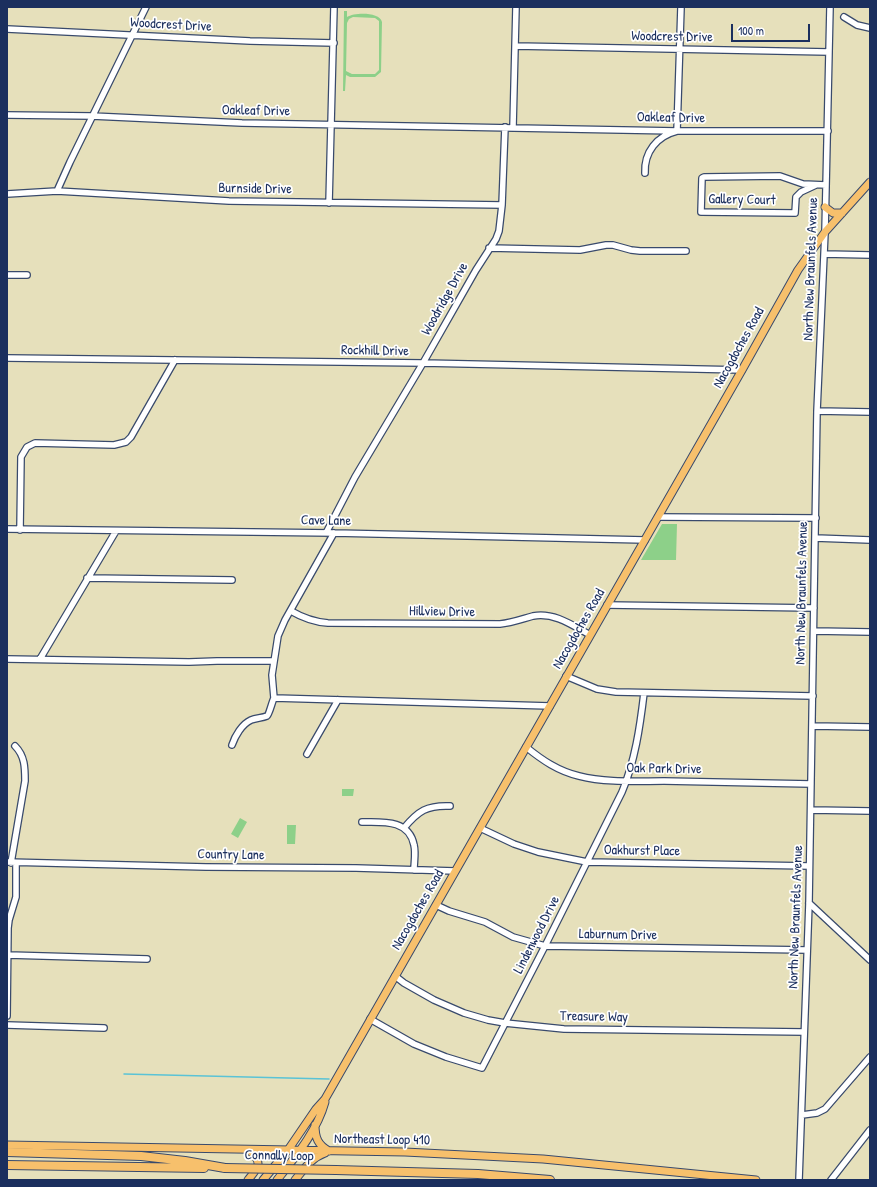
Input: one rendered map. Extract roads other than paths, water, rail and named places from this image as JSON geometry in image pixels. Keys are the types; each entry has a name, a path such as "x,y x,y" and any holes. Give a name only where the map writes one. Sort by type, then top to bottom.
{"highway":[{"path":"7,1152 141,1156 185,1161 224,1168"},
{"name":"Connally Loop","path":"7,1165 336,1170 478,1174 550,1180"},
{"path":"717,1176 727,1180"}],"main road":[{"name":"Nacogdoches Road","path":"263,1180 288,1150 316,1109 325,1099 798,270 825,232 870,182"},
{"path":"825,207 833,213 842,213"},
{"name":"Nacogdoches Road","path":"277,1180 300,1151 322,1113 325,1099"},
{"path":"315,1124 317,1140 322,1147 329,1151"},
{"name":"Northeast Loop 410","path":"7,1145 405,1152 543,1159 756,1180"},
{"path":"248,1180 258,1166 256,1156 249,1150"},
{"path":"295,1180 309,1162 329,1151"}],"street":[{"path":"58,191 92,116 146,7"},
{"path":"329,203 334,7"},
{"path":"513,127 516,7"},
{"path":"645,173 646,160 653,145 663,136 677,131 681,7"},
{"name":"North New Braunfels Avenue","path":"799,1180 809,904 817,411 825,232 830,7"},
{"path":"844,17 857,25 870,28"},
{"name":"Woodcrest Drive","path":"7,29 250,41 334,43"},
{"name":"Woodcrest Drive","path":"516,46 829,52"},
{"name":"Oakleaf Drive","path":"7,114 331,124 677,131 828,131"},
{"name":"Woodridge Drive","path":"326,533 355,477 423,364 500,231 505,127"},
{"name":"Gallery Court","path":"816,185 801,192 796,197 795,213 701,212 702,178 704,177 780,176 796,182 826,185"},
{"name":"Burnside Drive","path":"7,194 58,191 229,201 502,205"},
{"path":"489,248 580,250 613,245 640,251 686,251"},
{"path":"824,254 870,255"},
{"path":"7,275 27,275"},
{"name":"Rockhill Drive","path":"7,358 742,370"},
{"path":"20,530 20,472 23,451 30,444 35,443 114,445 126,442 131,438 175,360"},
{"path":"817,411 870,412"},
{"path":"658,517 816,518"},
{"name":"Cave Lane","path":"7,529 334,533 645,540"},
{"path":"40,659 116,531"},
{"path":"232,745 238,732 247,722 269,714 270,705 274,698 272,685 278,636 285,620 334,533"},
{"path":"815,538 870,540"},
{"path":"87,578 232,580"},
{"path":"608,605 814,608"},
{"name":"Hillview Drive","path":"291,611 305,619 328,623 500,624 518,621 532,616 549,615 558,618 590,635"},
{"path":"814,631 870,632"},
{"path":"7,659 189,662 217,660 274,661"},
{"path":"566,676 588,686 606,691 813,696"},
{"name":"Lindenwood Drive","path":"370,1019 414,1044 446,1058 482,1068 587,862 626,780 639,732 644,693"},
{"path":"274,698 550,706"},
{"path":"307,754 338,700"},
{"path":"812,726 870,727"},
{"path":"7,1016 9,920 16,897 12,863 25,781 25,769 22,756 15,746"},
{"name":"Oak Park Drive","path":"526,746 546,762 568,773 591,778 810,784"},
{"path":"404,828 413,817 427,808 450,806"},
{"path":"811,810 870,811"},
{"path":"362,822 390,823 397,824 404,828 413,840 415,847 414,870"},
{"name":"Oakhurst Place","path":"480,828 514,844 538,852 587,862 810,866"},
{"name":"Country Lane","path":"12,863 356,868 455,871"},
{"path":"809,904 870,960"},
{"name":"Laburnum Drive","path":"436,905 449,911 485,922 513,938 545,946 807,950"},
{"path":"8,955 147,959"},
{"name":"Treasure Way","path":"395,976 404,983 434,1000 464,1013 505,1023 556,1028 804,1032"},
{"path":"7,1025 104,1028"},
{"path":"802,1114 817,1113 825,1109 870,1057"},
{"path":"831,1180 870,1130"}],"waterway":[{"path":"124,1074 329,1079"}]}
